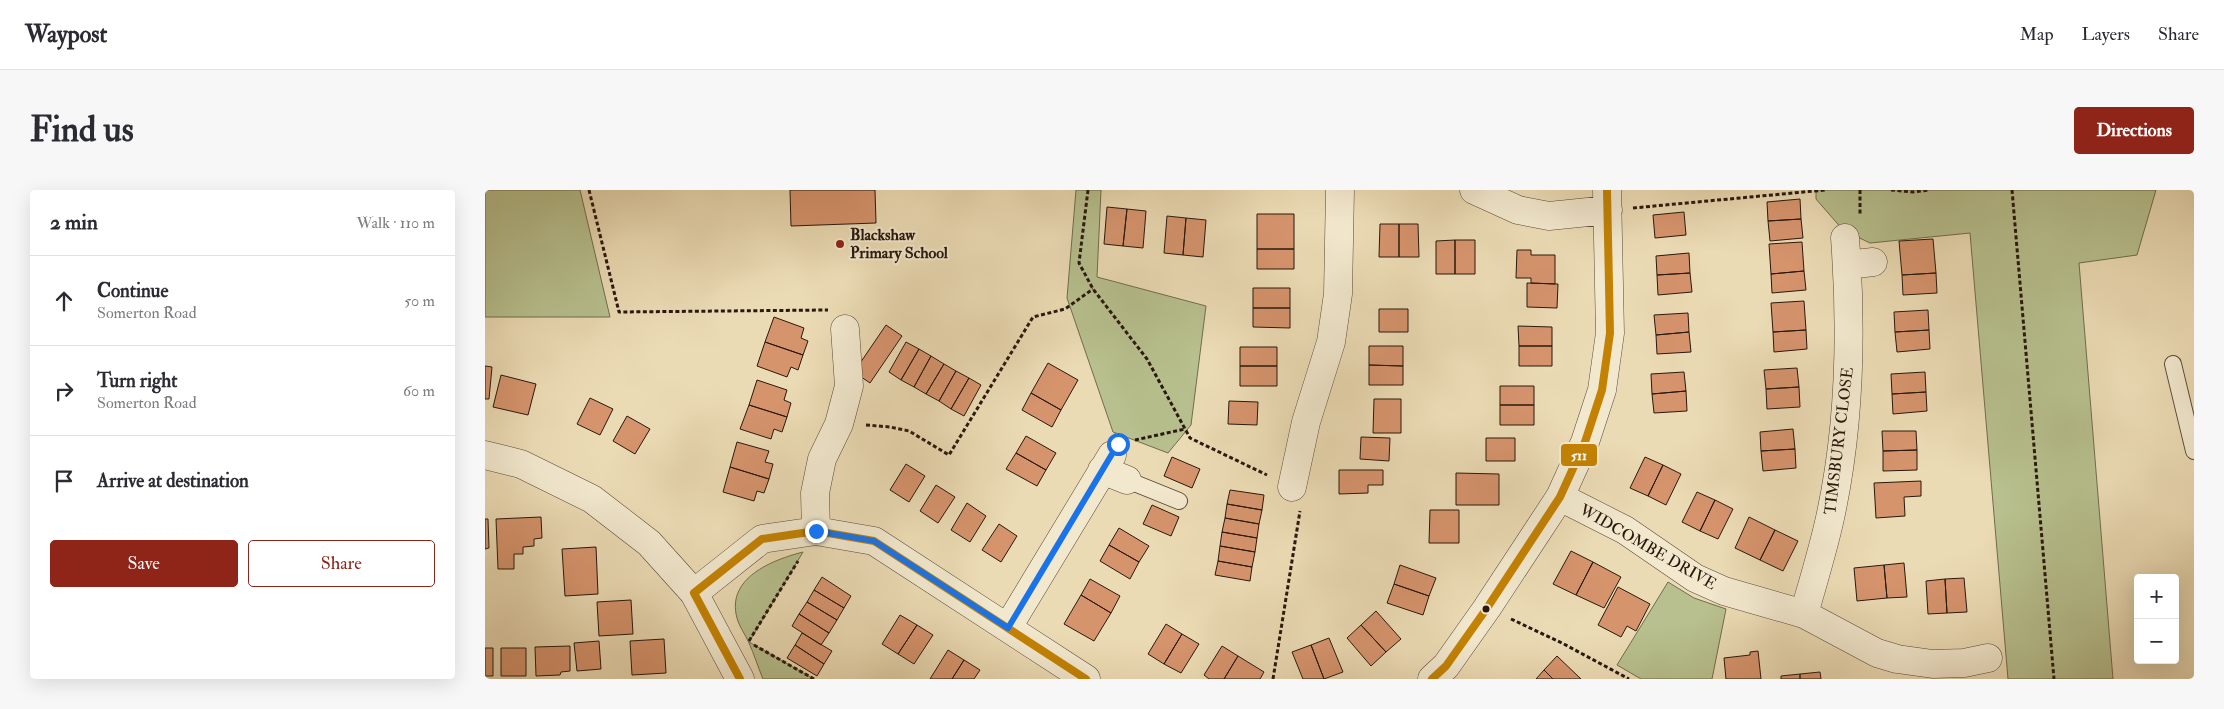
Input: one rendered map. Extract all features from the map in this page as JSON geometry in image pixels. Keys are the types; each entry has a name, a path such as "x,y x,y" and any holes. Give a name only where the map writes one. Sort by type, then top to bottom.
{"street":[{"path":"1293,487 1323,406 1338,294 1340,190"},
{"path":"1432,679 1446,666 1487,608 1560,497 1585,442 1602,390 1610,333 1608,200 1549,216 1518,210 1473,190"},
{"name":"TIMSBURY CLOSE","path":"1804,614 1830,518 1840,458 1848,376 1849,305 1860,264 1845,238"},
{"path":"816,531 817,484 822,459 839,424 849,386 845,329"},
{"path":"485,455 521,464 592,498 649,543 694,593 737,646 740,679"},
{"path":"1008,628 1114,469"},
{"name":"WIDCOMBE DRIVE","path":"1560,497 1625,530 1695,578 1724,591 1804,614 1877,653 1897,659 1973,667"},
{"path":"694,593 762,539 816,531 874,541 1087,679"}],"lane":[{"path":"2173,364 2189,408 2194,451"},
{"path":"1114,469 1179,501"}],"path":[{"path":"589,190 619,312 827,309 845,329"},
{"path":"1087,190 1079,263 1093,289 1147,359 1190,438 1293,487 1300,508 1273,679"},
{"path":"1608,200 1825,190"},
{"path":"1891,190 1913,192 1929,190"},
{"path":"2012,190 2053,679"},
{"path":"839,424 890,427 909,431 949,455 1033,317 1065,309 1093,289"},
{"path":"1114,469 1118,444 1185,429"},
{"path":"814,679 737,646 816,531"},
{"path":"1487,608 1562,643 1629,679"}],"green space":[{"path":"485,190 580,190 610,317 485,317"},
{"path":"1076,190 1101,190 1097,277 1206,306 1191,425 1168,453 1113,432 1067,298"},
{"path":"1816,190 2156,190 2137,255 2079,263 2113,679 2008,679 1970,233 1870,243 1843,230 1816,199"},
{"path":"803,552 749,642 814,679 763,679 751,647 737,618 735,604 738,592 754,573 778,560"},
{"path":"1668,582 1694,598 1726,609 1712,679 1641,679 1617,665"}],"building":[{"path":"790,190 875,190 876,223 791,226"},
{"path":"1800,199 1801,219 1768,221 1767,202"},
{"path":"1107,207 1127,209 1123,246 1104,244"},
{"path":"1127,209 1146,211 1143,248 1123,246"},
{"path":"1684,212 1686,235 1655,238 1653,215"},
{"path":"1257,214 1294,214 1294,249 1257,249"},
{"path":"1167,216 1186,218 1183,255 1164,253"},
{"path":"1186,218 1206,220 1203,257 1183,255"},
{"path":"1801,219 1803,238 1770,241 1768,221"},
{"path":"1380,224 1399,224 1399,257 1379,257"},
{"path":"1399,224 1418,224 1419,257 1399,257"},
{"path":"1933,239 1936,273 1902,275 1899,241"},
{"path":"1455,240 1455,274 1436,274 1436,241"},
{"path":"1455,240 1475,240 1475,274 1455,274"},
{"path":"1802,242 1804,271 1771,274 1769,244"},
{"path":"1257,249 1294,249 1294,269 1257,269"},
{"path":"1517,250 1531,250 1531,255 1555,255 1555,284 1531,283 1531,278 1516,278"},
{"path":"1689,253 1690,273 1657,275 1656,256"},
{"path":"1804,271 1806,290 1772,293 1771,274"},
{"path":"1690,273 1692,292 1658,295 1657,275"},
{"path":"1936,273 1937,293 1903,295 1902,275"},
{"path":"1527,283 1558,284 1557,308 1527,307"},
{"path":"1253,288 1290,288 1290,308 1253,308"},
{"path":"1804,301 1806,330 1773,332 1771,303"},
{"path":"1253,308 1290,308 1290,328 1253,327"},
{"path":"1379,309 1408,309 1408,332 1379,332"},
{"path":"1928,310 1929,330 1895,332 1894,312"},
{"path":"1688,313 1689,332 1656,335 1654,315"},
{"path":"774,317 804,328 801,338 808,341 803,355 765,342"},
{"path":"886,325 902,336 870,383 854,372"},
{"path":"1518,326 1552,327 1552,346 1519,346"},
{"path":"1806,330 1807,349 1774,352 1773,332"},
{"path":"1929,330 1930,349 1897,352 1895,332"},
{"path":"1689,332 1691,352 1657,354 1656,335"},
{"path":"765,342 803,355 798,370 791,367 787,377 757,366"},
{"path":"906,342 919,349 901,380 889,372"},
{"path":"1369,346 1403,346 1403,366 1369,365"},
{"path":"1519,346 1552,346 1552,366 1519,366"},
{"path":"1240,347 1277,347 1277,366 1240,366"},
{"path":"919,349 931,356 914,387 901,380"},
{"path":"931,356 944,364 926,394 914,387"},
{"path":"1048,363 1078,380 1061,410 1031,393"},
{"path":"944,364 956,371 939,401 926,394"},
{"path":"1369,365 1403,366 1403,385 1369,385"},
{"path":"485,366 492,367 489,399 485,399"},
{"path":"1240,366 1277,366 1277,386 1240,386"},
{"path":"1797,368 1799,387 1766,389 1764,370"},
{"path":"956,371 969,378 951,409 939,401"},
{"path":"1684,372 1686,391 1652,394 1651,374"},
{"path":"1925,372 1926,392 1892,394 1891,374"},
{"path":"501,375 536,384 528,415 493,407"},
{"path":"969,378 981,385 964,416 951,409"},
{"path":"757,380 787,390 784,400 791,403 787,417 749,405"},
{"path":"1500,386 1534,386 1534,405 1500,405"},
{"path":"1799,387 1800,407 1767,409 1766,389"},
{"path":"1686,391 1687,411 1654,413 1652,394"},
{"path":"1926,392 1927,411 1893,414 1892,394"},
{"path":"1031,393 1061,410 1052,427 1022,410"},
{"path":"590,398 613,409 600,435 577,424"},
{"path":"1374,399 1401,399 1401,433 1373,433"},
{"path":"1229,401 1258,402 1257,425 1228,424"},
{"path":"749,405 787,417 782,432 774,429 771,439 740,429"},
{"path":"1500,405 1534,405 1534,425 1500,425"},
{"path":"627,416 650,429 635,454 613,441"},
{"path":"1793,429 1795,449 1761,451 1760,432"},
{"path":"1882,431 1916,431 1917,450 1883,451"},
{"path":"1026,436 1056,453 1046,470 1016,453"},
{"path":"1361,437 1390,438 1389,461 1360,459"},
{"path":"1486,438 1515,438 1515,461 1486,461"},
{"path":"737,442 769,451 765,462 773,464 769,479 730,467"},
{"path":"1795,449 1796,468 1763,471 1761,451"},
{"path":"1917,450 1917,470 1883,471 1883,451"},
{"path":"1016,453 1046,470 1037,486 1006,469"},
{"path":"1172,457 1200,469 1192,488 1164,476"},
{"path":"1645,457 1663,465 1648,496 1630,488"},
{"path":"906,464 925,476 909,502 890,490"},
{"path":"1663,465 1681,474 1666,505 1648,496"},
{"path":"730,467 769,479 764,493 757,491 754,501 723,492"},
{"path":"1339,470 1383,470 1383,485 1368,485 1368,493 1339,494"},
{"path":"1456,473 1499,474 1499,505 1456,505"},
{"path":"1921,481 1921,496 1904,497 1905,516 1876,518 1874,483"},
{"path":"936,485 955,497 938,523 920,511"},
{"path":"1230,490 1264,495 1262,510 1227,504"},
{"path":"1697,492 1715,500 1700,531 1682,522"},
{"path":"1715,500 1733,509 1718,539 1700,531"},
{"path":"967,503 986,516 970,542 951,530"},
{"path":"1227,504 1262,510 1259,524 1225,518"},
{"path":"1152,505 1179,517 1171,536 1143,524"},
{"path":"1430,510 1459,510 1459,543 1429,543"},
{"path":"541,517 542,538 534,539 534,546 523,547 523,554 514,554 514,569 498,569 496,519"},
{"path":"1749,517 1775,530 1760,560 1735,548"},
{"path":"1225,518 1259,524 1257,538 1222,532"},
{"path":"485,519 488,519 489,548 485,549"},
{"path":"999,524 1017,536 1001,562 982,550"},
{"path":"1119,528 1149,546 1139,562 1109,545"},
{"path":"1775,530 1798,541 1783,571 1760,560"},
{"path":"1222,532 1257,538 1255,552 1220,546"},
{"path":"1109,545 1139,562 1130,579 1100,561"},
{"path":"1220,546 1255,552 1252,567 1218,561"},
{"path":"596,547 598,594 565,596 562,549"},
{"path":"1571,551 1593,562 1576,595 1553,584"},
{"path":"1218,561 1252,567 1250,581 1215,575"},
{"path":"1593,562 1621,577 1604,608 1576,595"},
{"path":"1904,563 1907,597 1887,598 1884,565"},
{"path":"1400,565 1436,578 1429,596 1394,584"},
{"path":"1884,565 1887,598 1857,601 1854,568"},
{"path":"822,577 851,596 844,608 814,590"},
{"path":"1964,578 1967,612 1947,613 1945,579"},
{"path":"1090,579 1120,596 1111,613 1081,595"},
{"path":"1945,579 1947,613 1928,614 1926,581"},
{"path":"1394,584 1429,596 1423,615 1387,603"},
{"path":"1618,587 1650,604 1636,631 1627,626 1621,637 1598,625"},
{"path":"814,590 844,608 837,620 807,602"},
{"path":"1081,595 1111,613 1094,641 1064,624"},
{"path":"631,600 633,634 599,636 597,602"},
{"path":"807,602 837,620 829,633 799,614"},
{"path":"1376,611 1401,639 1386,652 1361,625"},
{"path":"799,614 829,633 821,645 792,626"},
{"path":"900,615 917,625 898,654 882,644"},
{"path":"1166,624 1182,634 1164,664 1148,654"},
{"path":"917,625 933,635 914,664 898,654"},
{"path":"1361,625 1386,652 1371,666 1347,638"},
{"path":"802,633 832,651 824,664 795,645"},
{"path":"1182,634 1199,644 1181,673 1164,664"},
{"path":"1329,638 1343,672 1324,679 1311,645"},
{"path":"664,639 666,673 632,675 630,641"},
{"path":"599,641 601,669 577,671 574,643"},
{"path":"795,645 824,664 817,676 787,658"},
{"path":"1311,645 1324,679 1303,679 1292,652"},
{"path":"570,646 570,671 561,672 560,675 536,676 535,647"},
{"path":"1222,646 1238,656 1224,679 1209,679 1204,675"},
{"path":"485,648 493,648 493,676 485,676"},
{"path":"501,648 526,648 526,676 501,676"},
{"path":"948,650 964,660 952,679 930,679"},
{"path":"1758,651 1761,679 1726,679 1724,658 1750,655 1750,652"},
{"path":"1238,656 1264,672 1260,679 1224,679"},
{"path":"1557,656 1581,679 1553,679 1544,670"},
{"path":"964,660 980,670 974,679 952,679"},
{"path":"1544,670 1553,679 1536,679"},
{"path":"1820,672 1821,679 1800,679 1800,674"},
{"path":"1800,674 1800,679 1781,679 1781,676"}],"transit line":[{"name":"511","path":"1432,679 1446,666 1487,608 1560,497 1585,442 1602,390 1610,333 1607,190"},
{"name":"511","path":"694,593 762,539 816,531 874,541 1086,679"},
{"name":"511","path":"694,593 740,679"}],"place":[{"name":"Blackshaw Primary School","path":"840,244"}],"route":[{"path":"816,531 874,541 1008,628 1118,444"}]}
